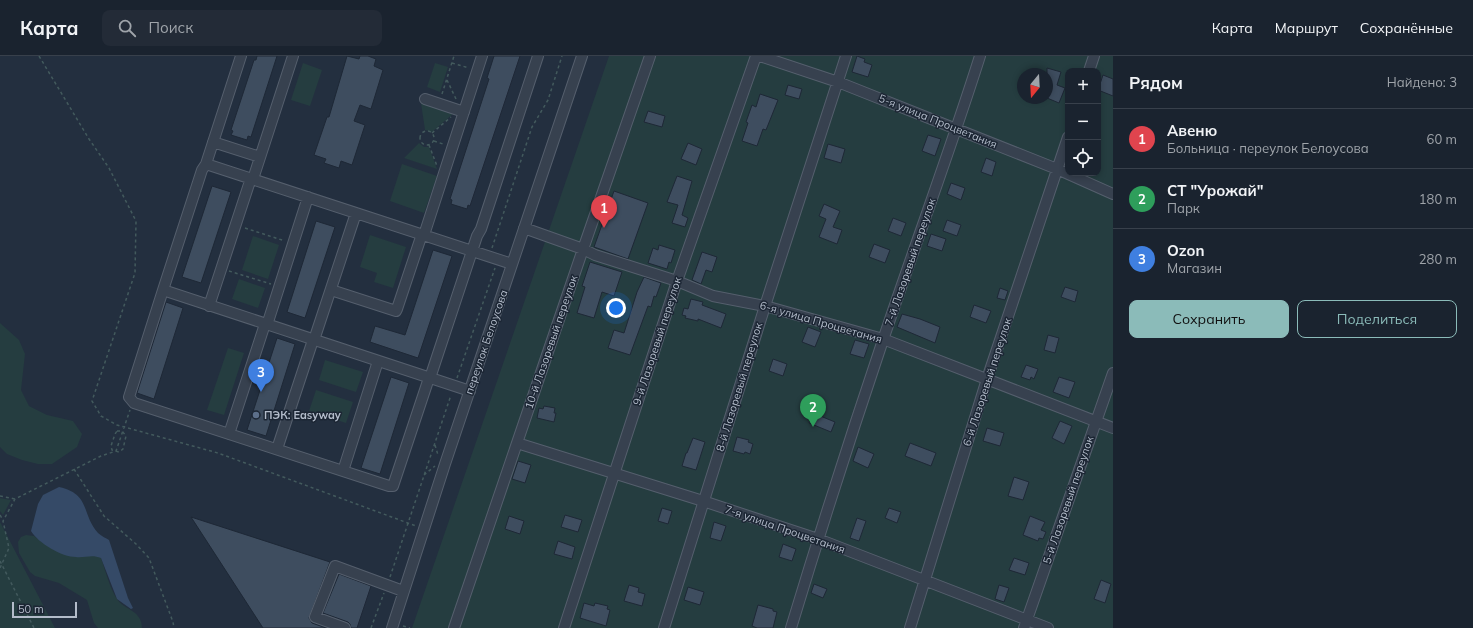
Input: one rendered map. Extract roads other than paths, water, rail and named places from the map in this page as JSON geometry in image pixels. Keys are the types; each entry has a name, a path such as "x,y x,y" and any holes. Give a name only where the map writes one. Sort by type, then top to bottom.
{"street":[{"path":"241,56 214,142 206,164 202,170 129,397 134,403 389,486 393,486 477,236 481,229 538,56"},
{"path":"209,306 293,56"},
{"path":"331,290 396,311 444,172 462,111 482,56"},
{"name":"переулок Белоусова","path":"392,628 582,56"},
{"name":"10-й Лазоревый переулок","path":"454,628 650,56"},
{"name":"9-й Лазоревый переулок","path":"564,628 677,281 756,56"},
{"name":"5-я улица Процветания","path":"760,56 838,82 1057,169 1113,194"},
{"name":"8-й Лазоревый переулок","path":"664,628 765,306 846,56"},
{"name":"7-й Лазоревый переулок","path":"791,628 818,539 883,339 957,129 980,56"},
{"path":"1091,68 1094,56"},
{"path":"425,99 462,111"},
{"name":"6-й Лазоревый переулок","path":"910,628 987,379 1067,140"},
{"path":"214,142 260,157"},
{"path":"206,164 512,264"},
{"path":"230,434 308,197"},
{"path":"277,449 356,213"},
{"name":"6-я улица Процветания","path":"524,228 583,249 595,255 677,281 713,296 765,306 883,339 1113,428"},
{"path":"164,290 266,325 470,391"},
{"path":"343,471 378,361"},
{"name":"5-й Лазоревый переулок","path":"1025,624 1113,373"},
{"name":"7-я улица Процветания","path":"517,443 703,501 818,539 924,581 1025,624 1048,628"},
{"path":"345,628 315,617 335,566 403,592"}],"water":[{"path":"59,487 76,494 81,500 93,526 99,534 109,540 128,598 133,608 131,609 117,599 101,558 95,556 76,557 64,555 57,552 34,536 31,531 38,504 43,495"}],"place":[{"name":"Авеню","path":"604,228"},
{"name":"Ozon","path":"261,392"},
{"name":"ПЭК: Easyway","path":"256,415"},
{"name":"СТ \"Урожай\"","path":"813,427"}]}
